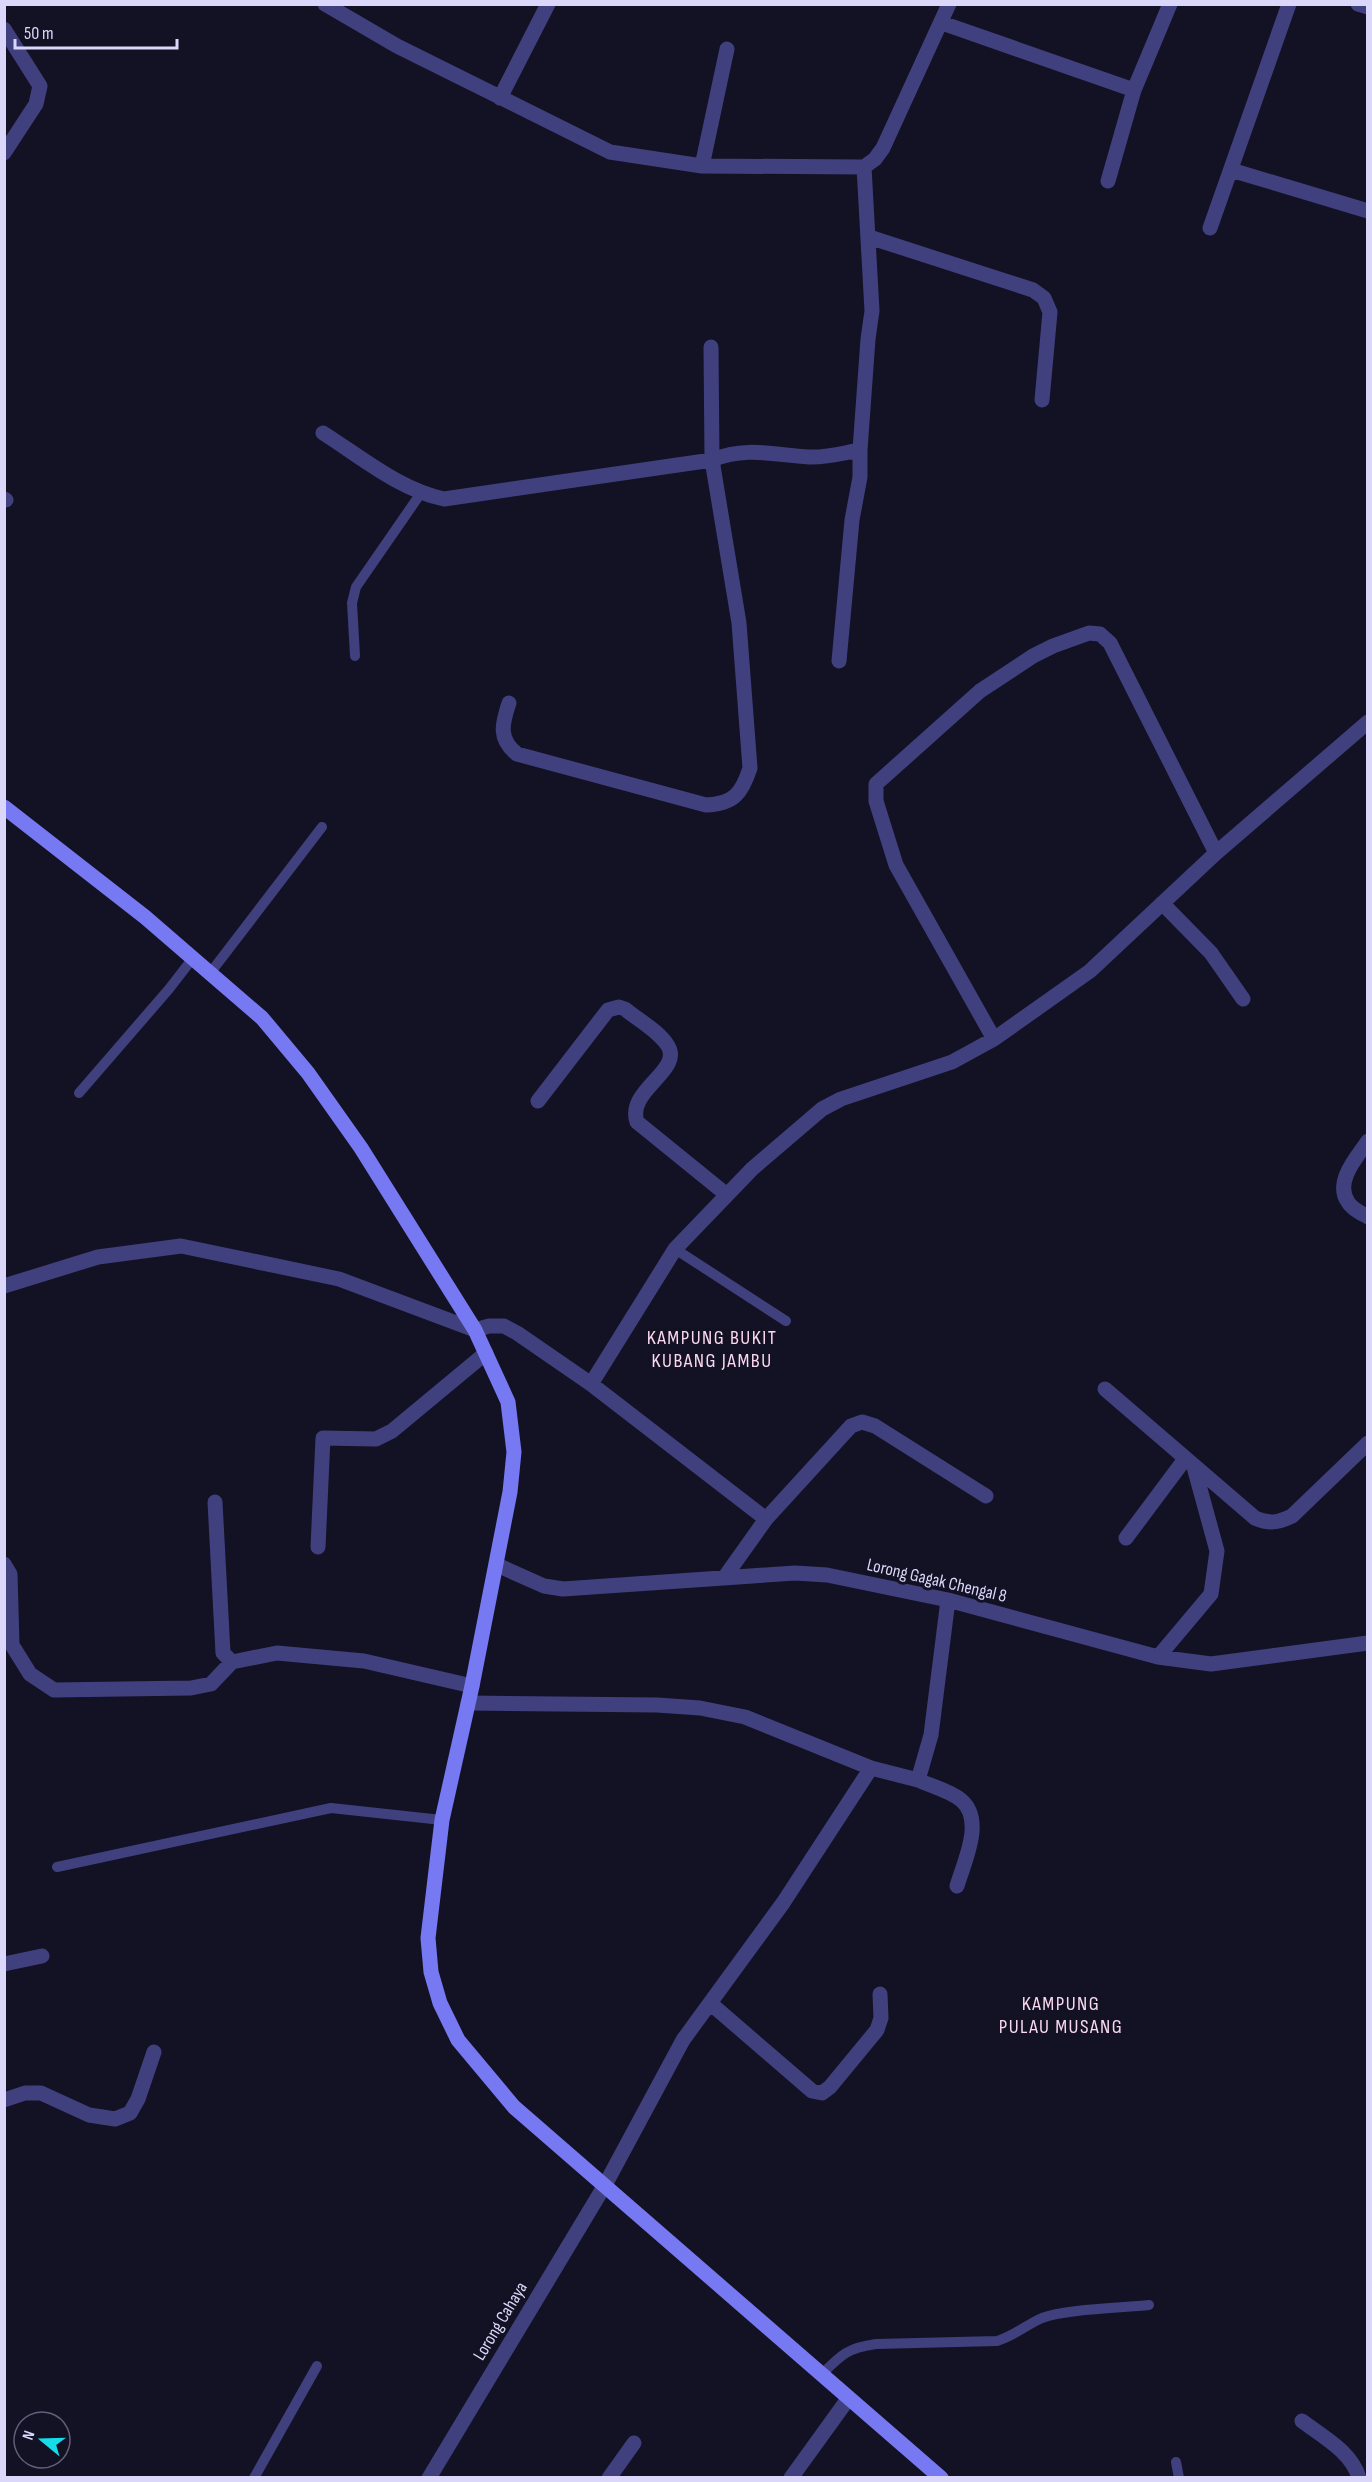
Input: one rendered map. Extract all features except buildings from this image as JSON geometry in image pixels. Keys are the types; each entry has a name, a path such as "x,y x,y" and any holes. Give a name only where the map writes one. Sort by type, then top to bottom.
{"street":[{"path":"325,4 396,46 610,152 702,166 864,167 875,159 883,148 949,4"},
{"path":"500,98 548,4"},
{"path":"1108,181 1134,90 1170,4"},
{"path":"1210,228 1288,4"},
{"path":"1358,4 1368,7"},
{"path":"942,23 1134,90"},
{"path":"4,29 40,86 36,104 4,153"},
{"path":"702,166 727,49"},
{"path":"839,661 852,520 860,477 860,450 872,310 864,167"},
{"path":"1232,170 1368,211"},
{"path":"869,237 1033,290 1044,298 1050,312 1042,400"},
{"path":"509,703 502,726 503,737 508,747 517,754 706,805 721,805 736,797 746,783 750,768 739,622 712,460 711,347"},
{"path":"322,433 421,493 444,499 712,460 733,453 752,451 809,457 860,450"},
{"path":"994,1039 896,865 876,801 876,784 980,691 1033,656 1053,646 1089,633 1100,634 1110,643 1216,853"},
{"path":"591,1384 675,1249 752,1169 822,1109 841,1099 952,1062 994,1039 1090,970 1216,853 1368,722"},
{"path":"4,807 211,972 262,1018 308,1073 362,1148 475,1330 508,1402 514,1452 510,1492 472,1686 442,1820 429,1938 430,1972 440,2003 459,2040 513,2107 941,2478"},
{"path":"1162,903 1211,953 1243,999"},
{"path":"538,1101 608,1010 619,1007 625,1009 662,1039 669,1047 670,1056 667,1066 636,1103 634,1112 637,1122 727,1195"},
{"path":"1368,1141 1346,1173 1343,1189 1348,1203 1368,1217"},
{"path":"4,1286 98,1257 181,1246 339,1279 475,1330 489,1326 504,1326 591,1384 766,1519"},
{"path":"318,1547 323,1438 376,1439 384,1435 486,1353"},
{"path":"1105,1389 1255,1518 1267,1523 1280,1522 1293,1516 1368,1443"},
{"path":"724,1578 766,1519 851,1426 862,1422 875,1426 986,1496"},
{"path":"1126,1538 1190,1462"},
{"path":"1158,1657 1211,1594 1217,1551 1190,1462"},
{"path":"215,1502 223,1653 232,1662"},
{"path":"4,1564 10,1575 12,1646 30,1674 54,1690 191,1688 211,1684 232,1662 277,1653 364,1661 472,1686"},
{"name":"Lorong Gagak Chengal 8","path":"497,1565 544,1586 563,1589 795,1573 827,1575 948,1600 1158,1657 1211,1664 1368,1643"},
{"path":"918,1780 931,1735 948,1600"},
{"path":"468,1703 657,1705 700,1708 745,1717 870,1768 918,1780 954,1796 963,1802 971,1815 973,1830 957,1886"},
{"name":"Lorong Cahaya","path":"429,2478 605,2185 682,2040 783,1903 870,1768"},
{"path":"4,1964 42,1956"},
{"path":"710,2003 812,2091 822,2093 830,2087 877,2030 881,2018 880,1994"},
{"path":"4,2100 25,2093 41,2093 89,2115 114,2119 130,2114 138,2099 154,2052"},
{"path":"791,2478 848,2399"},
{"path":"1302,2421 1343,2452 1352,2462 1359,2478"},
{"path":"609,2478 634,2443"}],"lane":[{"path":"355,656 352,603 356,587 421,493"},
{"path":"211,972 322,827"},
{"path":"79,1093 169,990 193,958"},
{"path":"675,1249 786,1321"},
{"path":"57,1867 331,1808 442,1820"},
{"path":"822,2375 842,2354 856,2347 997,2341 1010,2337 1043,2318 1051,2316 1149,2305"},
{"path":"254,2478 317,2366"},
{"path":"1176,2462 1179,2478"}],"district":[{"name":"KAMPUNG BUKIT KUBANG JAMBU","path":"712,1348"},
{"name":"KAMPUNG PULAU MUSANG","path":"1061,2014"}]}
